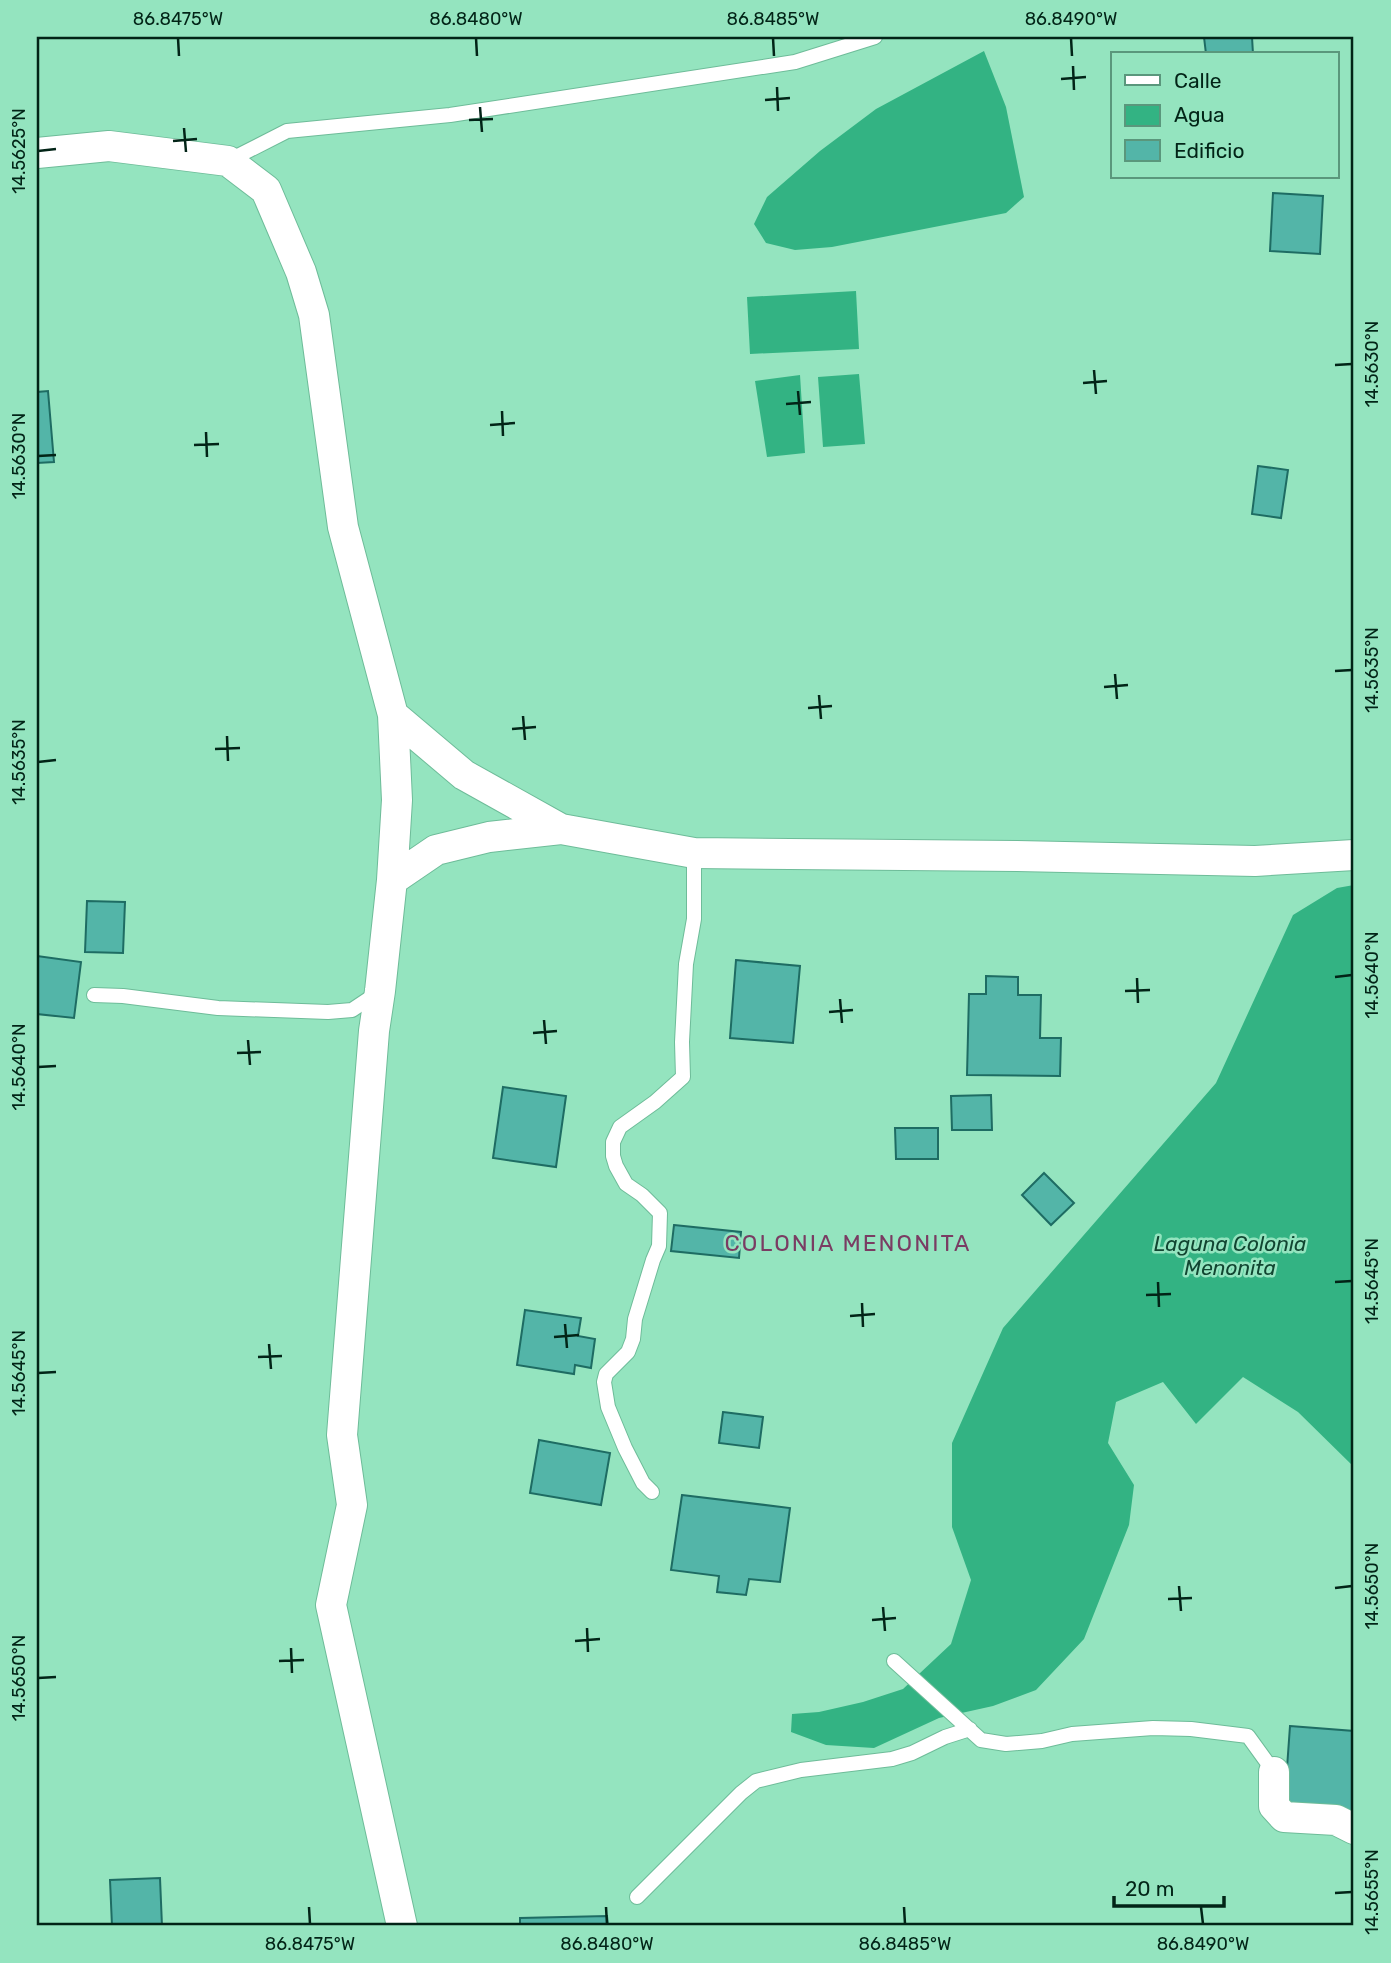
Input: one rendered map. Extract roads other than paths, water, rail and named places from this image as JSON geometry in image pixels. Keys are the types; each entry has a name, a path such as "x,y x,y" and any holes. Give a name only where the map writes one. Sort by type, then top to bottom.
{"street":[{"path":"37,153 109,146 228,161 266,190 301,272 314,315 343,527 393,715 397,800 392,880 372,1045 342,1435 352,1506 331,1605 402,1926"},
{"path":"393,715 464,775 561,829"},
{"path":"392,880 436,850 489,837 561,829 694,853 1255,860 1354,855"},
{"path":"1274,1772 1273,1806 1284,1817 1336,1820 1354,1829"}],"lane":[{"path":"228,161 287,131 450,115 795,62 875,37"},
{"path":"652,1492 643,1483 625,1448 608,1408 604,1382 606,1374 628,1352 633,1339 635,1319 659,1246 660,1213 626,1184 613,1156 613,1142 620,1127 655,1102 683,1077 686,964 694,919 694,853"},
{"path":"94,995 124,996 218,1008 328,1012 352,1010 380,991"},
{"path":"894,1661 981,1740 1006,1745 1082,1733 1153,1728 1191,1729 1248,1736 1274,1772"},
{"path":"637,1897 756,1781 802,1770 892,1759 970,1729"}],"water":[{"path":"984,51 1006,107 1024,197 1006,213 832,247 795,250 766,243 754,224 767,197 820,151 876,109"},
{"path":"856,291 859,349 750,354 747,297"},
{"path":"859,374 865,444 823,447 818,377"},
{"path":"800,375 805,453 767,457 755,381"},
{"name":"Laguna Colonia Menonita","path":"1354,885 1354,1467 1298,1412 1243,1377 1196,1424 1163,1382 1116,1402 1108,1443 1134,1485 1129,1525 1084,1639 1036,1690 993,1706 939,1718 874,1748 826,1745 791,1732 792,1714 819,1712 903,1689 951,1644 971,1580 952,1527 952,1443 1003,1328 1216,1083 1293,915 1337,888"}],"district":[{"name":"COLONIA MENONITA","path":"848,1243"}]}
